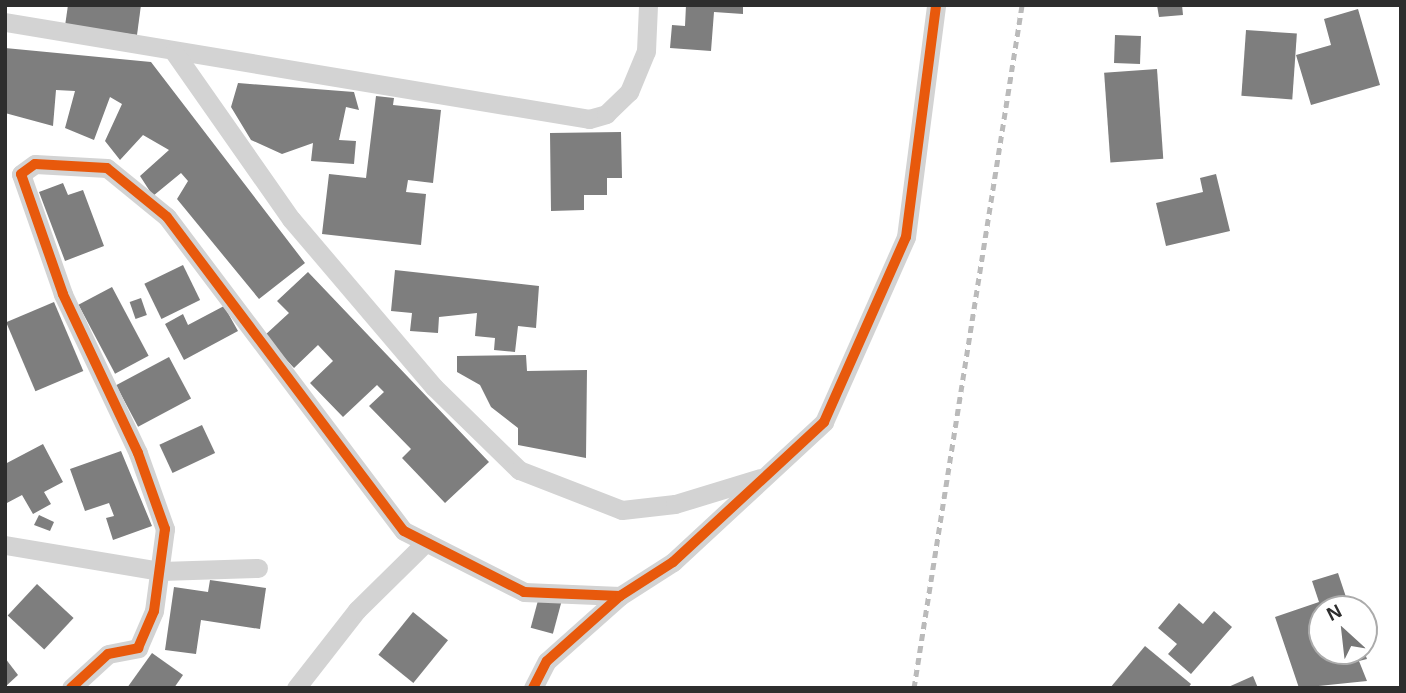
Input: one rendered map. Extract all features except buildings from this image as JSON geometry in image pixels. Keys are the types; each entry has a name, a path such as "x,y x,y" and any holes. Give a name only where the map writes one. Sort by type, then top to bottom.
{"street":[{"path":"5,23 589,119 606,114 629,92 646,51 648,5"},
{"path":"533,688 547,661 620,596 673,562 824,422 906,237 936,5"},
{"path":"174,52 290,219 434,387 519,470 622,510 675,504 765,477"},
{"path":"71,688 108,654 138,648 161,571 165,528 51,258 21,174 35,164 107,167 166,217 404,531 524,592 620,596"},
{"path":"296,688 357,610 426,542"},
{"path":"5,545 161,571 258,568"}],"railway":[{"path":"914,688 1022,5"}],"cycle path":[{"path":"533,688 547,661 620,596 673,562 824,422 906,237 936,5"},
{"path":"71,688 108,654 138,648 154,611 165,529 138,453 63,294 21,174 35,164 107,168 167,217 404,531 524,592 620,596"}]}
